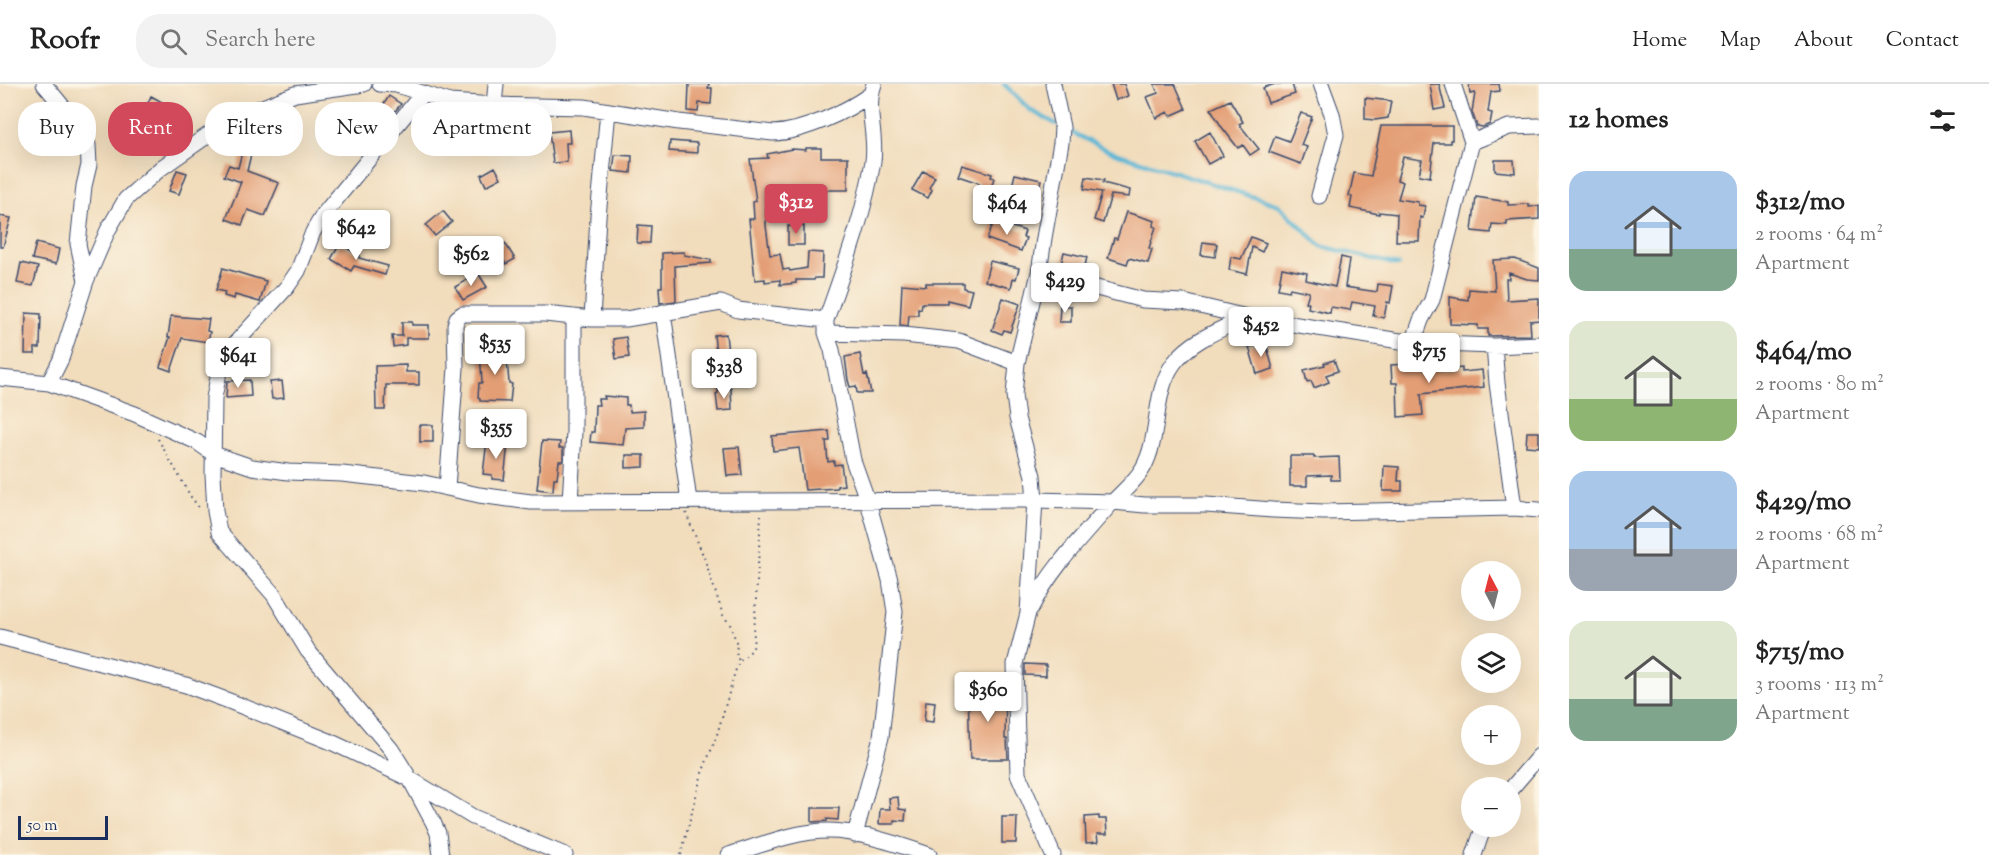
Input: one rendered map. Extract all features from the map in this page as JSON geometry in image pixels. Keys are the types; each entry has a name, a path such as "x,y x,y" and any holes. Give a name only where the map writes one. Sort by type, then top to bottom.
{"street":[{"path":"44,84 83,131 88,145 89,165 84,186 78,243 86,281"},
{"path":"49,382 61,359 86,281 108,230 126,199 161,168 228,122 295,94 364,84"},
{"path":"380,84 397,85 450,102"},
{"path":"494,102 496,84"},
{"path":"1053,84 1061,119 1061,143 1039,273 1017,363 1014,395 1017,418 1033,476 1035,500 1028,613 1015,664 1018,774 1053,855"},
{"path":"1320,196 1336,135 1332,114 1321,84"},
{"path":"1413,343 1421,320 1432,300 1472,142 1453,84"},
{"path":"552,106 584,107 679,122 782,132 800,128 849,108 872,89"},
{"path":"855,834 881,737 895,612 890,580 853,459 826,327 861,215 871,170 874,141 871,124 872,89"},
{"path":"423,93 323,215 313,232 298,271 287,287 231,348 219,372 214,398 213,474 215,511 219,532 274,595 308,651 391,749 410,779 438,833 441,855"},
{"path":"592,319 598,217 608,111"},
{"path":"1472,142 1509,127 1539,126"},
{"path":"1039,273 1143,300 1183,302 1247,317 1413,343 1494,346 1539,344"},
{"path":"447,488 456,368 455,325 457,318 462,314 545,314 592,319 626,319 721,303 738,310 826,327 959,341 1017,363"},
{"path":"663,312 685,501"},
{"path":"570,502 574,432 574,317"},
{"path":"1028,613 1042,585 1141,471 1149,457 1163,386 1173,365 1186,349 1247,317"},
{"path":"1494,346 1514,508"},
{"path":"0,378 49,382 149,421 233,462 288,472 342,474 424,483 479,495 531,502 1035,500 1324,512 1514,508 1539,510"},
{"path":"0,637 186,685 329,741 410,779 473,817 566,855"},
{"path":"1521,777 1539,756"},
{"path":"729,855 814,832 832,831 855,834 928,855"},
{"path":"1474,855 1480,837"}],"path":[{"path":"149,421 191,497 205,514"},
{"path":"681,855 702,773 716,738 739,662 753,649 762,500"},
{"path":"685,501 723,615 731,626 739,662"}],"building":[{"path":"689,84 709,84 708,88 712,88 711,104 699,103 698,112 688,111"},
{"path":"1111,84 1124,84 1128,96 1116,100"},
{"path":"1154,84 1175,84 1186,109 1170,116 1168,112 1156,118 1147,97 1158,93"},
{"path":"1275,84 1292,84 1295,94 1268,103 1263,88"},
{"path":"1430,84 1439,84 1445,108 1434,110"},
{"path":"1469,84 1499,84 1500,91 1491,92 1488,112 1492,113 1490,124 1483,127 1477,126 1472,112 1475,93 1470,94"},
{"path":"151,96 162,102 148,102"},
{"path":"389,96 398,102 385,102"},
{"path":"1365,98 1391,101 1388,118 1365,119"},
{"path":"1230,100 1243,122 1239,124 1259,149 1250,155 1243,145 1238,148 1211,109"},
{"path":"1301,113 1312,117 1301,145 1307,147 1301,164 1269,152 1275,136 1289,141"},
{"path":"1381,126 1452,126 1450,143 1434,143 1430,177 1419,175 1422,160 1403,157 1397,180 1403,182 1398,199 1418,202 1418,205 1425,206 1423,218 1420,217 1419,241 1396,241 1397,214 1379,212 1379,214 1350,208 1352,197 1349,196 1354,173 1371,176"},
{"path":"569,130 570,143 566,143 567,162 553,163 552,132"},
{"path":"1210,132 1223,156 1208,164 1195,141"},
{"path":"670,141 697,143 697,153 669,151"},
{"path":"806,148 821,148 821,157 848,157 848,190 780,190 780,192 768,193 769,207 766,208 766,226 770,255 780,254 783,270 807,268 808,252 823,253 822,278 796,280 796,283 780,285 780,280 765,282 765,279 755,280 749,219 754,219 753,202 756,201 750,159 768,158 767,154 792,149 806,150"},
{"path":"615,155 632,156 631,173 613,171"},
{"path":"241,156 251,156 247,171 279,183 265,216 248,210 242,225 226,219 241,182 224,176 229,165 238,168"},
{"path":"1495,160 1514,160 1515,173 1495,171"},
{"path":"962,165 992,174 991,177 994,178 990,191 978,187 979,183 958,176"},
{"path":"495,167 501,178 486,186 481,175"},
{"path":"177,170 187,173 179,194 169,191"},
{"path":"923,171 935,177 929,188 932,190 928,198 912,190"},
{"path":"1015,174 1041,180 1034,212 1007,207"},
{"path":"1086,177 1104,180 1103,183 1130,190 1129,197 1111,195 1103,223 1094,220 1102,192 1084,189"},
{"path":"1476,197 1508,202 1508,205 1539,206 1539,219 1507,221 1507,225 1492,224 1491,233 1472,231"},
{"path":"443,211 452,222 435,236 426,225"},
{"path":"1126,212 1155,221 1153,226 1156,227 1149,248 1152,249 1148,263 1129,258 1127,264 1108,258"},
{"path":"0,216 11,218 3,247 0,247"},
{"path":"994,221 1025,231 1023,237 1026,238 1021,251 987,239"},
{"path":"638,225 651,226 650,243 637,243"},
{"path":"788,226 804,226 804,245 788,245"},
{"path":"1251,237 1266,243 1262,252 1252,247 1247,274 1229,270 1231,257 1241,259"},
{"path":"1203,242 1217,244 1215,257 1201,255"},
{"path":"36,243 59,249 56,264 32,259"},
{"path":"505,243 515,259 494,269 485,255"},
{"path":"340,244 360,255 359,258 388,266 385,275 354,266 351,271 331,259"},
{"path":"684,252 684,255 711,260 711,263 675,266 676,301 660,303 662,253"},
{"path":"1064,252 1087,257 1084,270 1061,265"},
{"path":"1341,257 1349,259 1345,287 1377,292 1378,284 1393,286 1384,318 1373,316 1375,306 1352,302 1350,310 1331,307 1330,313 1308,308 1309,303 1306,302 1309,292 1290,288 1289,291 1278,289 1282,268 1307,273 1306,280 1335,287"},
{"path":"1515,259 1539,268 1539,280 1509,273 1509,279 1506,279 1507,300 1539,298 1539,320 1530,321 1531,335 1488,336 1488,329 1478,329 1478,325 1450,324 1450,297 1468,300 1469,289 1495,291 1493,260"},
{"path":"990,261 1019,268 1016,279 1013,278 1011,288 985,281"},
{"path":"21,263 38,267 33,286 17,283"},
{"path":"223,268 266,281 260,302 235,295 234,299 224,296 225,292 216,290"},
{"path":"478,273 487,287 463,300 455,287"},
{"path":"926,283 963,283 963,288 972,290 968,305 947,300 947,303 922,303 921,309 918,308 918,315 909,315 908,326 900,325 902,284 926,286"},
{"path":"1003,298 1020,304 1010,332 1004,330 1002,334 992,330"},
{"path":"1060,306 1071,306 1071,322 1059,322"},
{"path":"26,313 41,314 40,348 35,348 35,354 25,354"},
{"path":"171,316 209,319 207,331 210,332 208,342 182,338 171,371 160,367 170,337 168,337"},
{"path":"402,322 412,322 412,325 429,325 429,338 406,338 406,345 393,347 392,336 402,336"},
{"path":"726,334 728,353 716,354 714,335"},
{"path":"626,337 629,357 616,359 613,339"},
{"path":"1266,343 1273,369 1257,374 1249,347"},
{"path":"506,348 509,383 512,384 510,402 480,401 479,383 482,383 480,350"},
{"path":"860,354 864,375 867,374 871,393 857,393 856,386 850,387 848,380 845,357"},
{"path":"1334,360 1338,371 1326,375 1329,382 1314,388 1311,381 1307,382 1304,370 1325,365 1324,363"},
{"path":"1423,363 1423,365 1438,364 1441,370 1462,368 1462,372 1482,370 1484,387 1421,394 1423,415 1398,417 1397,383 1392,383 1391,365"},
{"path":"406,365 406,372 419,372 419,385 386,385 385,410 376,410 375,366"},
{"path":"250,380 251,396 226,398 227,381"},
{"path":"282,381 284,398 272,399 270,382"},
{"path":"731,388 732,410 718,411 716,394 718,389"},
{"path":"604,396 626,398 626,405 629,405 630,412 644,411 644,427 625,428 623,445 590,442 591,432 594,432 595,405 599,405 598,399 605,399"},
{"path":"420,425 433,425 433,442 420,442"},
{"path":"829,431 830,441 826,441 828,462 834,461 834,465 841,464 844,485 837,486 837,488 805,490 799,448 773,451 772,436"},
{"path":"1527,432 1539,432 1539,447 1526,446"},
{"path":"487,440 508,443 504,480 492,479 492,475 483,474"},
{"path":"542,441 560,442 559,448 563,448 563,461 559,461 553,491 537,489"},
{"path":"739,447 742,475 727,476 724,448"},
{"path":"626,455 644,455 644,467 626,468"},
{"path":"1290,456 1339,457 1340,480 1331,480 1331,475 1307,476 1307,486 1290,486"},
{"path":"1384,466 1399,467 1398,481 1402,481 1402,491 1383,491"},
{"path":"1025,664 1046,665 1046,676 1025,675"},
{"path":"968,688 1006,688 1005,739 1007,739 1008,759 970,759"},
{"path":"926,701 935,702 933,722 924,721"},
{"path":"898,797 899,809 906,810 905,821 894,820 894,824 879,824 880,809 890,809 889,798"},
{"path":"812,808 839,808 838,820 827,819 827,821 812,822"},
{"path":"1099,816 1099,819 1106,819 1107,834 1097,834 1098,842 1086,843 1085,817"},
{"path":"1002,817 1017,817 1016,843 1002,843"}],"waterway":[{"path":"1004,84 1030,110 1056,124"},
{"path":"1065,129 1109,151 1279,205 1321,246 1398,265"}]}
